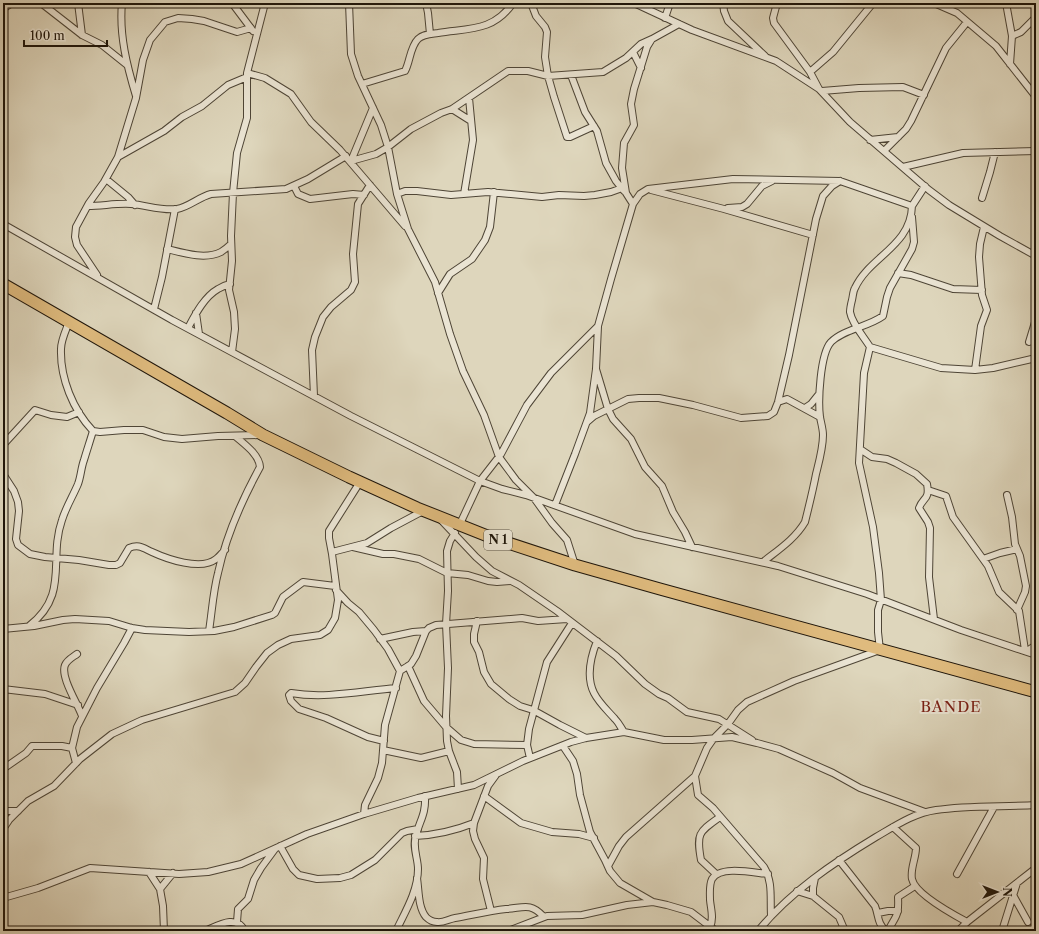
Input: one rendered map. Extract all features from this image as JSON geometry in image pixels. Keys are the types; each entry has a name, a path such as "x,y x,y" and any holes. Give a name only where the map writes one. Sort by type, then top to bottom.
{"highway":[{"name":"N 1","path":"3,284 263,435 360,482 436,516 457,530 490,537 575,565 1036,692"}],"street":[{"path":"3,10 12,3"},
{"path":"41,3 82,35 102,45 127,65"},
{"path":"78,3 82,35"},
{"path":"122,3 121,33 127,65 136,98"},
{"path":"232,3 257,36"},
{"path":"232,352 235,329 230,284 232,261 231,244 233,193 238,153 247,118 247,75 265,3"},
{"path":"349,3 351,54 362,84 381,125 388,147 397,194 408,229 435,282 450,334 463,371 484,415 499,457 516,480 534,498 552,523 567,540 575,565"},
{"path":"426,3 430,34"},
{"path":"362,84 405,71 416,41 422,36 476,29 488,25 506,12 513,3"},
{"path":"531,3 536,16 547,32 545,57 548,76 567,137 594,126"},
{"path":"634,3 679,24 776,61 820,90 850,122 870,140 949,205 984,227 1036,256"},
{"path":"665,18 670,3"},
{"path":"723,3 728,21 766,58"},
{"path":"777,3 773,18 774,23 810,72 820,90"},
{"path":"810,72 834,52 873,3"},
{"path":"934,3 953,11"},
{"path":"945,3 996,46 1036,97"},
{"path":"1005,4 1012,36 1010,64"},
{"path":"1012,36 1021,32 1036,17"},
{"path":"99,278 77,245 74,237 76,227 118,157 136,98 143,60 150,40 165,22 178,18 192,19 237,32 250,28"},
{"path":"884,151 906,129 946,48 967,22"},
{"path":"351,161 376,154 388,147 411,129 441,113 452,110 508,71 528,71 548,76 603,72 626,58 641,44 679,24"},
{"path":"633,204 625,189 622,168 624,143 634,125 631,104 647,47 652,39"},
{"path":"633,52 641,68"},
{"path":"118,157 164,131 182,117 202,106 228,85 247,75 265,78 291,94 311,122 351,161 408,229"},
{"path":"571,75 585,112 594,126 603,148 606,163 616,181 625,189"},
{"path":"820,90 903,87 924,95"},
{"path":"464,194 473,140 469,98"},
{"path":"351,161 373,108"},
{"path":"452,110 471,121"},
{"path":"870,140 885,137 898,137"},
{"path":"903,167 963,154 1036,151"},
{"path":"982,198 994,152"},
{"path":"88,206 135,205 152,209 175,209 192,204 206,196 286,189 308,179 346,156"},
{"path":"106,179 128,197 135,205"},
{"path":"554,505 587,422 593,397 598,326 610,279 633,204 640,194 648,189 733,180 840,181 912,206"},
{"path":"724,209 742,207 747,204 762,186 774,180"},
{"path":"587,422 628,399 659,398 741,418 768,416 774,412 778,402 789,355 813,235 823,196 832,186 840,181"},
{"path":"314,396 312,350 315,337 323,317 331,307 351,290 355,282 353,254 358,204 370,185"},
{"path":"294,186 298,194 310,199 353,194 364,195"},
{"path":"763,562 790,541 801,530 805,522 819,462 823,434 820,417 819,394 824,356 828,347 835,339 883,316 890,288 912,249 914,242 912,206 925,186"},
{"path":"397,194 405,191 450,195 494,192 542,197 559,195 595,195 625,189"},
{"path":"648,189 813,235"},
{"path":"438,293 450,274 472,259 485,240 490,227 494,192"},
{"path":"154,309 162,277 175,209"},
{"path":"912,216 905,232 892,248 866,271 855,288 850,313 857,328 870,347 941,368 975,370 993,368 1036,358"},
{"path":"3,224 188,328 351,416 480,480 502,489 534,498 635,534 778,566 1036,654"},
{"path":"975,370 981,326 986,310 982,290 979,257 984,227"},
{"path":"167,249 190,255 204,255 221,252 231,244"},
{"path":"898,274 912,275 953,289 982,290"},
{"path":"188,328 196,313 210,295 216,290 230,284"},
{"path":"196,313 199,334"},
{"path":"1029,342 1036,319"},
{"path":"69,322 61,347 61,362 68,390 79,412 93,431 143,430 164,437 182,439 263,435"},
{"path":"458,789 457,772 449,751 446,727 448,653 446,624 448,591 447,551 450,541 457,530 480,480 499,457 527,405 551,374 598,326"},
{"path":"608,866 619,846 626,838 695,776 707,748 714,738 728,724 738,710 747,702 794,681 880,650 878,610 881,600 873,527 858,463 864,373 870,347"},
{"path":"596,369 608,409 613,419 631,439 645,467 662,486 673,512 686,532 692,547"},
{"path":"805,408 819,394"},
{"path":"778,402 787,399 820,417"},
{"path":"3,445 35,410 51,416 60,417 68,417 79,412"},
{"path":"29,627 47,608 51,600 57,570 57,538 61,520 79,482 93,431"},
{"path":"209,631 218,574 225,550 237,515 260,467 258,459 251,450 235,436"},
{"path":"860,449 872,457 892,461 916,474 927,484 928,495 919,508 930,528 929,577 934,619"},
{"path":"3,474 14,491 18,502 19,511 16,539 18,544 30,554 116,565 120,564 129,548 140,546 168,558 184,563 196,564 216,560 225,550"},
{"path":"3,829 28,801 54,786 76,763 112,734 142,720 235,692 245,683 267,653 278,645 292,638 320,635 328,630 335,618 338,600 332,552 328,538 329,531 360,482"},
{"path":"928,490 946,496 956,522 983,559 999,592 1019,611 1026,651"},
{"path":"1008,496 1012,516 1014,544 1020,556 1026,586 1018,610"},
{"path":"332,552 368,543 423,511"},
{"path":"457,530 476,557 492,571 510,581 567,619 616,656 645,684 659,694 668,698 687,712 719,719 757,743"},
{"path":"353,547 383,554 394,554 419,559 447,573 468,575 488,581 510,581"},
{"path":"983,559 1017,549"},
{"path":"3,630 75,619 109,621 132,628 189,632 209,631 234,627 272,615 275,613 284,597 303,582 336,588 348,603 359,612 380,639 399,667 400,671 385,725 382,763 378,778 365,805 364,814"},
{"path":"400,671 408,666 416,656 426,631 436,624 522,618 538,621 567,619"},
{"path":"477,622 474,642 479,652 486,678 491,684 510,700 520,706 533,710 586,738"},
{"path":"530,758 527,745 529,729 547,662 572,623"},
{"path":"76,763 72,748 77,727 87,706 132,628"},
{"path":"380,639 413,632 426,631"},
{"path":"596,641 592,653 590,676 593,692 624,732"},
{"path":"1026,651 1036,645"},
{"path":"77,654 67,662 64,669 68,686 82,716"},
{"path":"408,666 424,701 446,727 462,740 474,744 527,745"},
{"path":"384,741 368,737 326,718 299,709 291,701 289,695 291,693 311,695 339,694 396,688"},
{"path":"3,689 45,694 78,706 87,706"},
{"path":"571,742 572,731"},
{"path":"3,898 38,888 90,868 173,873 208,872 241,864 307,834 364,814 425,796 474,785 530,758 571,742 624,732 664,740 732,737 757,743 785,752 833,773 860,788 924,812"},
{"path":"3,769 26,753 32,746 62,746 72,748"},
{"path":"563,746 573,761 590,832 610,871 620,883 653,902"},
{"path":"383,750 421,758 449,751"},
{"path":"491,910 483,879 484,858 473,831 474,823 488,786 497,774"},
{"path":"695,776 698,795 713,808 764,867 768,874 770,884 771,915"},
{"path":"396,931 409,902 417,878 418,869 415,851 415,836 424,815 425,796"},
{"path":"484,796 521,823 552,832 579,834 594,838"},
{"path":"758,931 771,915 797,891 839,860 909,818 924,812 955,808 1036,805"},
{"path":"957,874 994,807"},
{"path":"3,811 18,811"},
{"path":"716,874 701,860 699,853 700,834 702,830 720,817"},
{"path":"415,836 455,831 474,823"},
{"path":"892,827 916,848 912,873 912,879 915,886 931,900 967,922"},
{"path":"278,847 299,875 318,879 340,878 352,875 376,860 402,834 407,831 418,829"},
{"path":"237,922 238,909 248,899 254,880 261,868 278,847"},
{"path":"839,860 875,906 880,925 887,931 897,917 898,897 915,886"},
{"path":"958,931 967,922 1036,868"},
{"path":"710,927 713,919 710,885 716,874 733,871 768,874"},
{"path":"149,872 160,889 163,906 164,931"},
{"path":"160,889 173,873"},
{"path":"417,878 419,897 423,912 431,921 442,922 491,910 522,906 536,910 543,916"},
{"path":"814,896 813,888 815,878"},
{"path":"1002,931 1017,883"},
{"path":"797,891 814,896 839,917 845,931"},
{"path":"1013,895 1028,922"},
{"path":"508,931 526,925 543,916 582,915 627,904 653,902 691,912 716,931"},
{"path":"878,913 898,911"},
{"path":"205,931 230,922 237,922 245,931"}],"district":[{"name":"BANDE","path":"951,707"}]}
